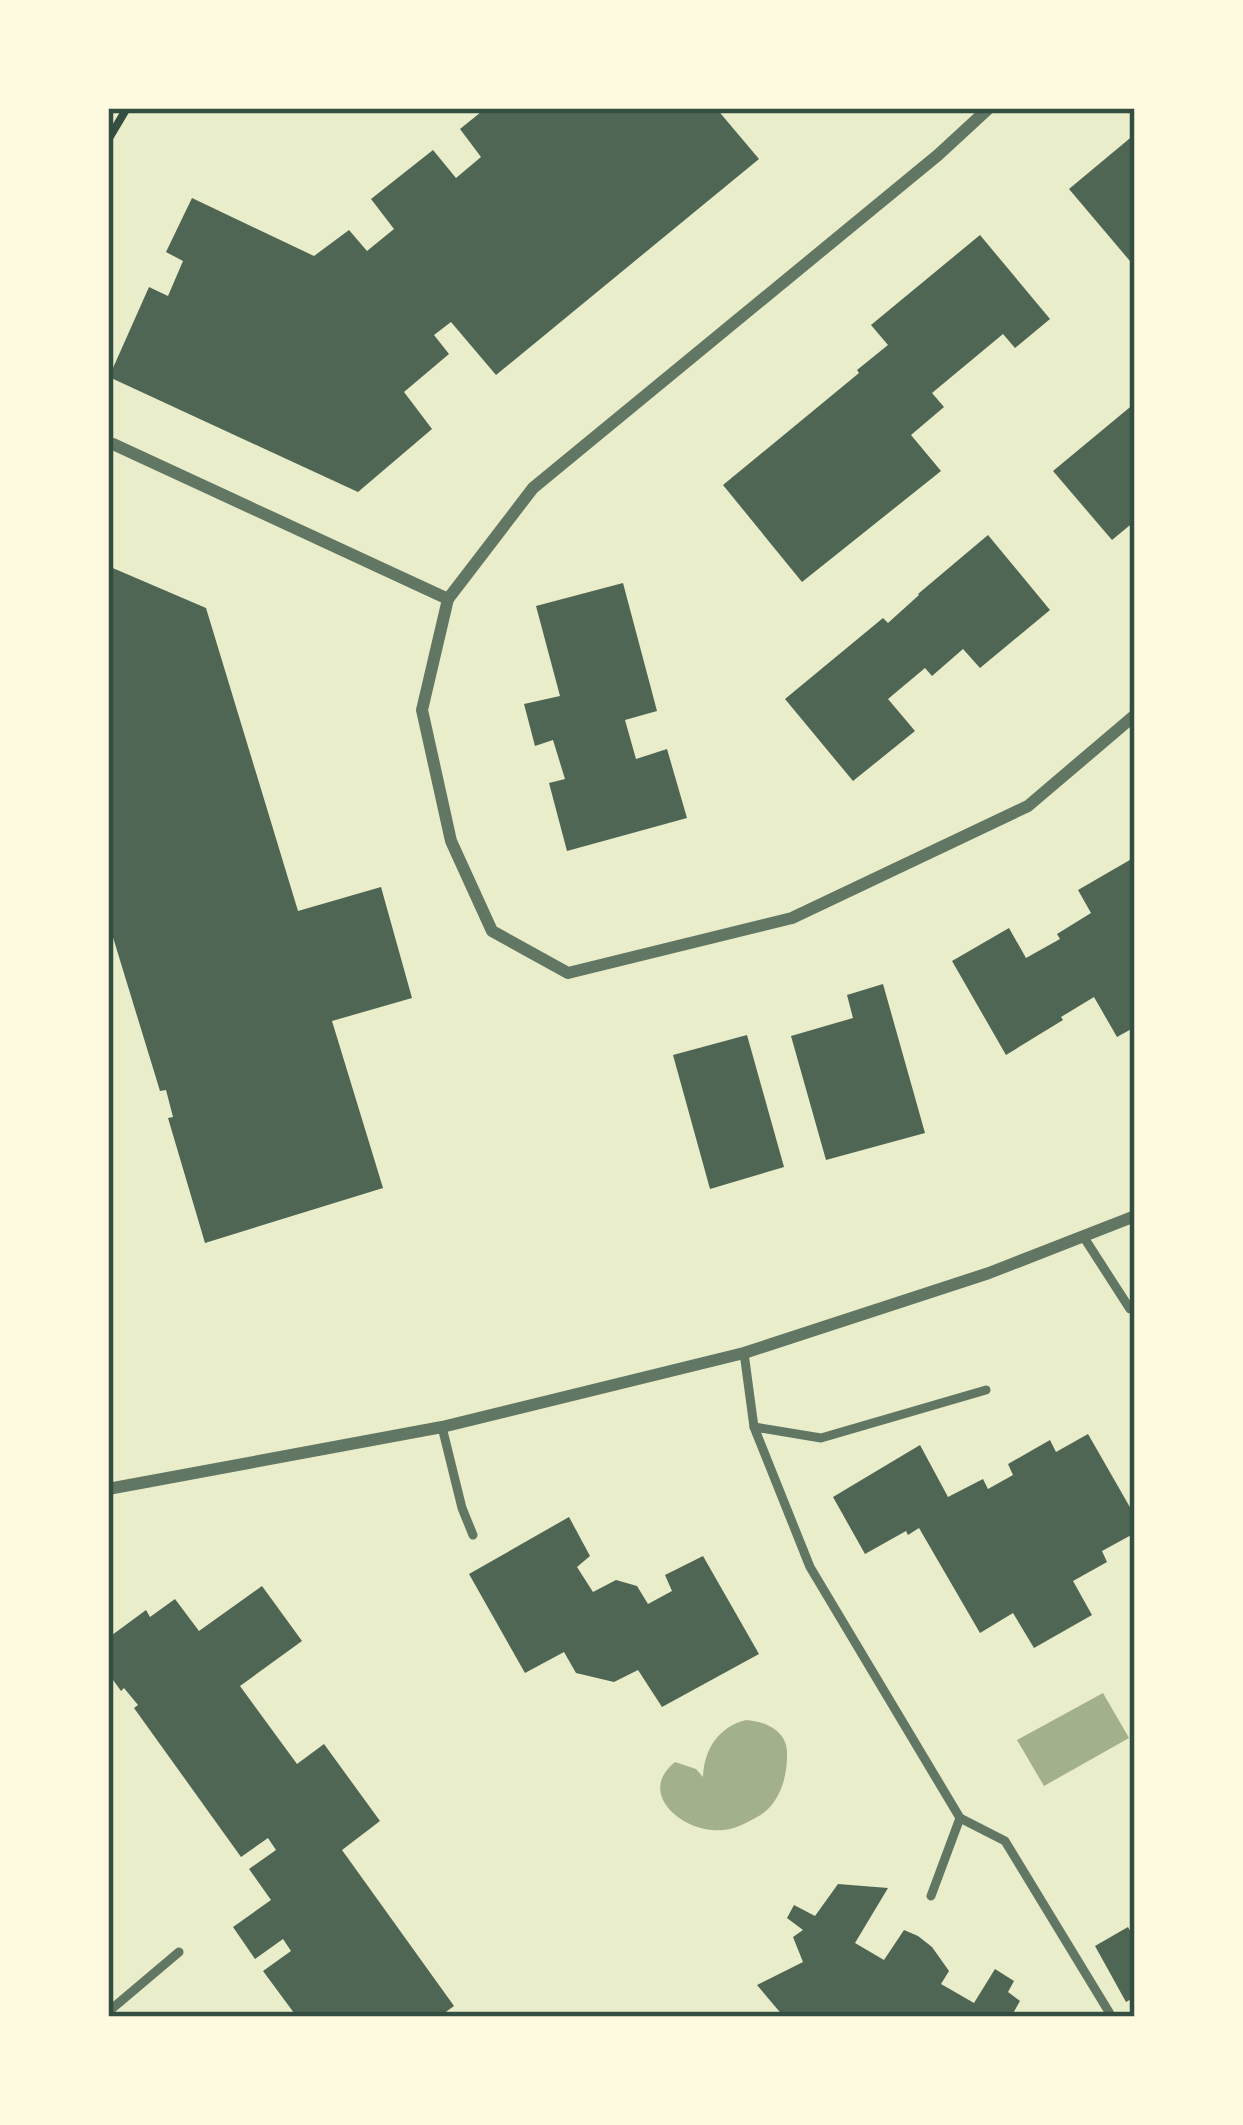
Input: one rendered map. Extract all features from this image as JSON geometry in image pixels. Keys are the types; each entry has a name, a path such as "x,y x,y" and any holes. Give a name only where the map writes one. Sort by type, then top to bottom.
{"street":[{"path":"989,108 533,488 448,599 422,710 451,841 492,931 568,973 792,918 1028,806 1135,716"},
{"path":"113,444 448,599"},
{"path":"108,1489 442,1427 745,1353 989,1273 1135,1216"}],"lane":[{"path":"1083,1236 1130,1309 1135,1308"},
{"path":"745,1353 754,1427 810,1567 960,1818 1006,1841 1112,2017"},
{"path":"754,1427 821,1438 986,1390"},
{"path":"442,1427 473,1534"},
{"path":"932,1896 960,1818"},
{"path":"108,2012 179,1952"}],"path":[{"path":"108,140 127,108"}],"shaded area":[{"path":"1103,1693 1129,1738 1044,1786 1017,1740"},
{"path":"746,1720 773,1728 786,1744 784,1780 772,1805 747,1823 725,1830 699,1827 676,1815 661,1796 665,1773 675,1762 696,1769 703,1777 714,1741"}],"building":[{"path":"486,108 716,108 759,159 496,375 451,322 434,335 449,354 404,392 432,429 358,492 109,377 149,287 168,296 183,261 166,252 192,198 314,256 349,230 367,251 394,229 371,199 433,150 456,178 481,157 460,129"},
{"path":"1135,134 1135,267 1069,189"},
{"path":"980,235 1050,319 1015,348 1003,334 932,393 944,407 911,435 941,471 802,582 723,485 888,345 871,325"},
{"path":"1135,403 1135,521 1112,540 1053,471"},
{"path":"988,535 1050,610 980,668 963,649 932,676 925,668 888,699 915,731 853,781 785,699 883,618 888,623"},
{"path":"108,566 206,608 298,911 381,887 412,998 332,1021 383,1188 205,1243 168,1118 173,1117 166,1090 160,1091 108,921"},
{"path":"623,583 657,711 625,720 636,759 667,749 687,818 567,851 549,783 565,779 553,740 535,746 524,704 560,696 536,606"},
{"path":"1135,857 1135,1027 1117,1037 1094,997 1006,1055 952,961 1009,928 1026,958 1060,939 1057,934 1091,913 1078,890"},
{"path":"883,984 925,1133 826,1160 791,1036 853,1018 847,995"},
{"path":"747,1035 784,1167 710,1189 673,1055"},
{"path":"1088,1434 1135,1516 1135,1533 1102,1551 1107,1562 1073,1581 1092,1615 1034,1648 1013,1613 980,1633 919,1528 865,1554 833,1497 920,1445 948,1497 983,1479 988,1489 1013,1475 1008,1464 1050,1440 1056,1452"},
{"path":"569,1517 590,1556 577,1567 593,1592 616,1580 637,1586 648,1604 672,1591 665,1575 703,1556 759,1654 662,1707 638,1670 614,1682 576,1673 564,1652 525,1673 469,1574"},
{"path":"262,1586 302,1641 240,1686 297,1764 324,1744 380,1821 342,1850 454,2006 445,2017 297,2017 263,1971 291,1951 283,1939 255,1959 233,1927 271,1900 249,1869 276,1850 268,1838 241,1857 134,1708 138,1705 108,1673 108,1638 146,1610 150,1617 175,1599 199,1631"},
{"path":"838,1884 888,1888 855,1943 884,1960 904,1930 918,1936 949,1971 941,1984 974,2003 995,1969 1014,1981 1008,1992 1020,2001 1011,2017 784,2017 757,1985 803,1962 793,1937 803,1930 787,1918 794,1905 815,1916"},
{"path":"1128,1927 1135,1940 1135,1997 1126,2002 1095,1946"}]}
